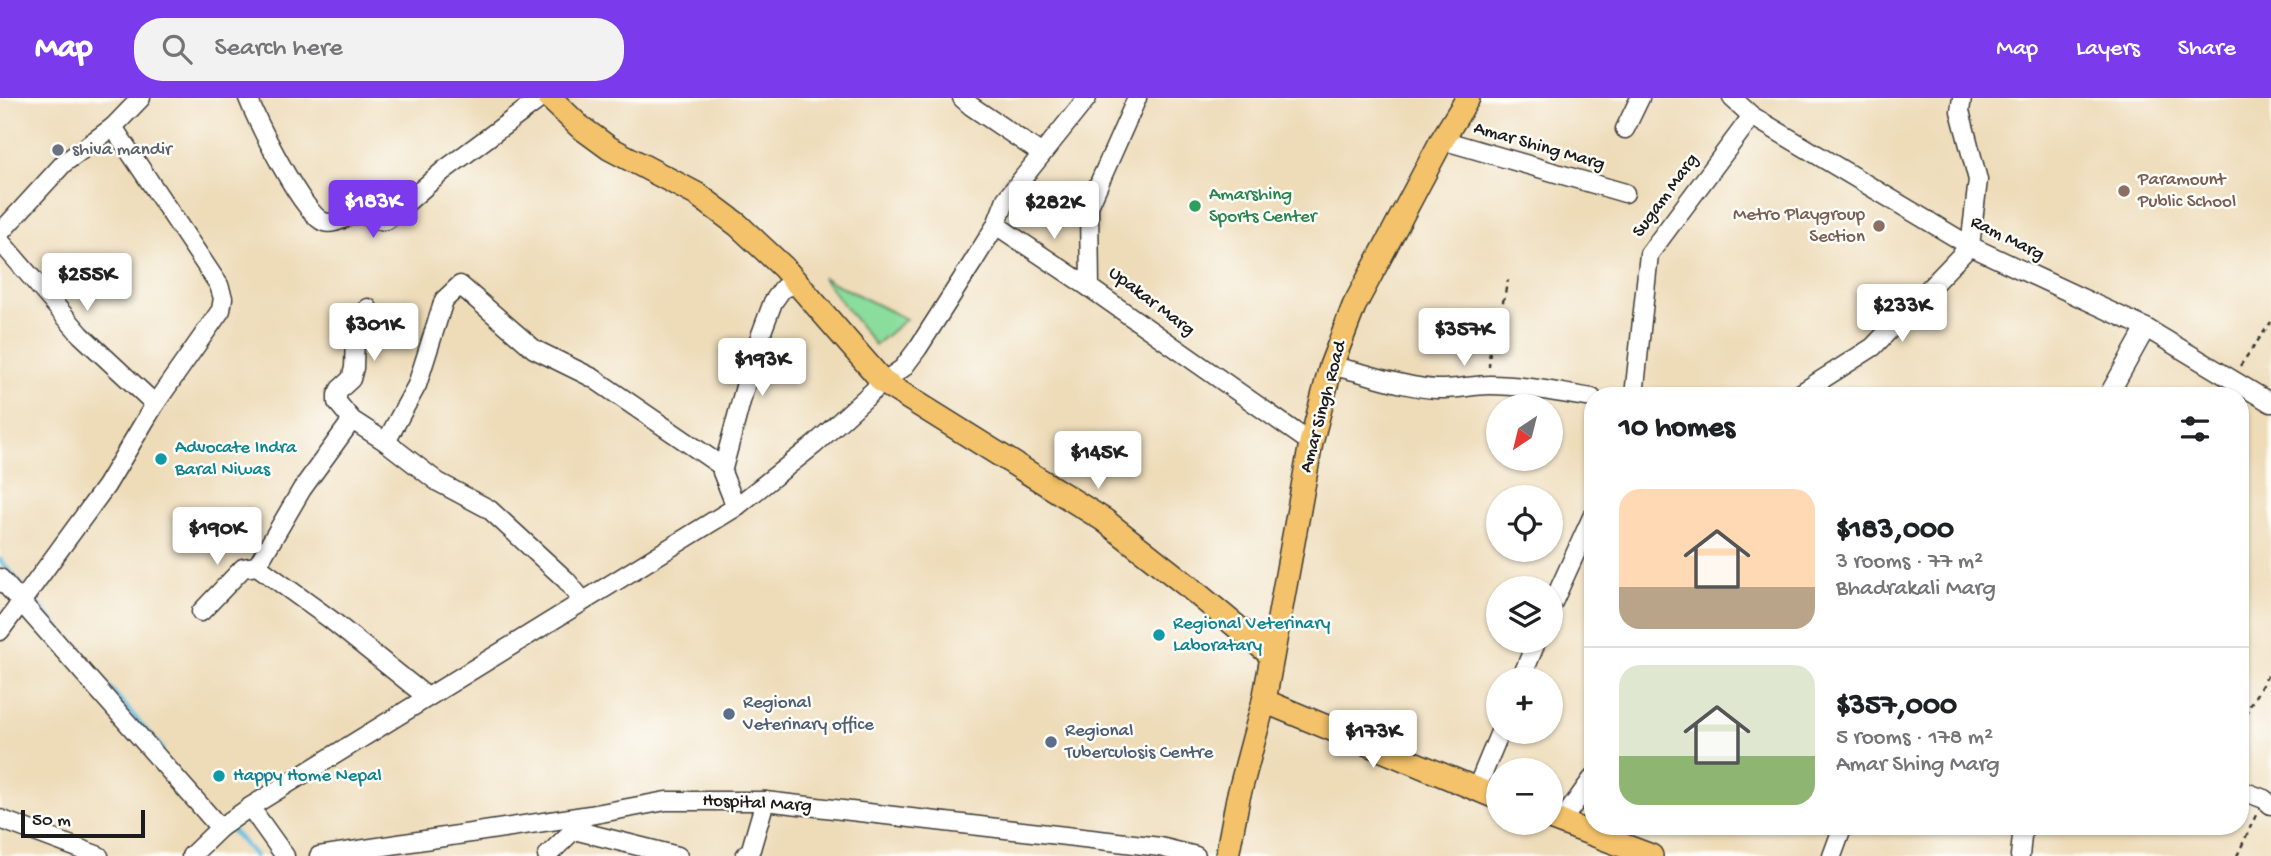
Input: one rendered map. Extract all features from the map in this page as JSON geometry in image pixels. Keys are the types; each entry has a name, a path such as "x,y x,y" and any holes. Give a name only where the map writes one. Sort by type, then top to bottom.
{"main road":[{"path":"550,98 609,148 698,195 738,225 783,267 883,382 1104,520 1271,655"},
{"name":"Amar Singh Road","path":"1264,701 1311,443 1331,366 1354,306 1442,140 1468,98"},
{"path":"1227,856 1238,798 1264,701 1486,794"},
{"path":"1563,823 1584,831"},
{"path":"1593,835 1640,854"}],"street":[{"path":"0,233 64,163 113,127 141,98"},
{"path":"248,98 258,123 307,207 323,222 362,214 379,222 387,220 443,171 541,98"},
{"path":"962,98 1042,154"},
{"path":"191,856 220,828 250,807 736,507 814,446 883,382 903,368 996,225 1006,199 1087,98"},
{"name":"Upakar Marg","path":"1137,98 1089,206 1090,288 1311,443"},
{"path":"1625,129 1640,98"},
{"name":"Ram Marg","path":"1732,98 1752,116 1970,246 2146,328 2242,387"},
{"path":"1810,387 1873,347 1970,246 1978,180 1960,111 1962,98"},
{"name":"Sugam Marg","path":"1635,387 1650,254 1752,116"},
{"path":"0,631 106,486 155,404 220,310 223,298 219,285 113,127"},
{"name":"Amar Shing Marg","path":"1442,140 1625,194"},
{"path":"996,225 1090,288"},
{"path":"0,241 81,335 155,404"},
{"path":"386,442 417,385 444,299 460,285 534,349 593,379 723,467"},
{"path":"736,507 722,472 754,352 773,302 783,288 797,285"},
{"path":"368,309 355,336 351,379 337,395 337,402 352,420 438,482 489,509 566,580 583,601"},
{"path":"2113,387 2146,328"},
{"path":"1331,366 1438,390 1489,385 1522,386 1584,397"},
{"name":"Ram Marg","path":"2249,391 2271,403"},
{"path":"201,612 243,568 257,565 302,489 352,420"},
{"path":"1563,581 1584,535"},
{"path":"257,565 330,619 427,697"},
{"path":"0,578 220,828"},
{"path":"1476,790 1495,744"},
{"path":"1563,812 1584,788"},
{"path":"2249,794 2267,802"},
{"name":"Hospital Marg","path":"319,856 590,815 666,800 765,801 1196,856"},
{"path":"748,854 765,801"},
{"path":"250,807 285,856"},
{"path":"547,856 590,815"},
{"path":"0,819 99,856"},
{"path":"574,830 678,856"},
{"path":"1832,856 1840,835"},
{"path":"2020,856 2021,835"}],"path":[{"path":"1489,385 1490,326 1498,323 1508,280"},
{"path":"2230,380 2271,322"},
{"path":"2249,708 2271,670"},
{"path":"2249,834 2267,802"},
{"path":"2237,856 2249,835"}],"green space":[{"path":"822,277 906,319 875,345"}],"waterway":[{"path":"0,560 162,749"},
{"path":"228,826 255,856"}],"place":[{"name":"shiva mandir","path":"58,150"},
{"name":"Paramount Public School","path":"2124,191"},
{"name":"Amarshing Sports Center","path":"1195,206"},
{"name":"Metro Playgroup Section","path":"1879,226"},
{"name":"Advocate Indra Baral Niwas","path":"161,459"},
{"name":"Regional Veterinary Laboratary","path":"1159,635"},
{"name":"Regional Veterinary office","path":"729,714"},
{"name":"Regional Tuberculosis Centre","path":"1051,742"},
{"name":"Happy Home Nepal","path":"219,776"}]}
